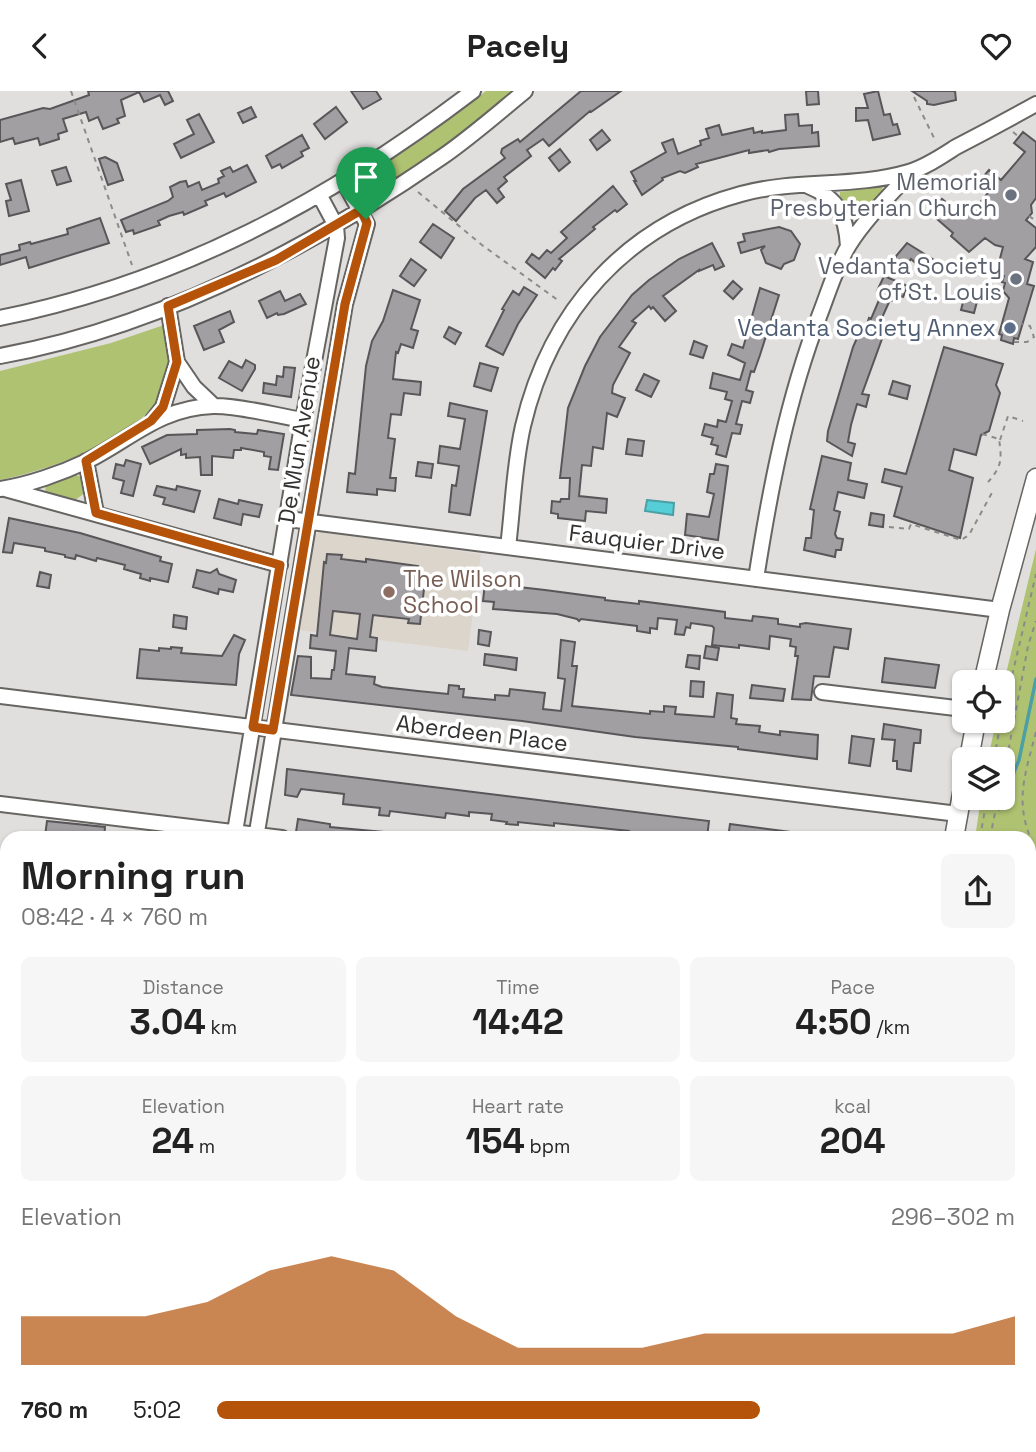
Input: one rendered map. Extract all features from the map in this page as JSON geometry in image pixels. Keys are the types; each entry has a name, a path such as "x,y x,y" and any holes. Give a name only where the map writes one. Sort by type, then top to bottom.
{"main road":[{"path":"986,670 1036,478"},
{"path":"955,831 959,810"}],"street":[{"path":"0,318 115,288 216,249 265,226 344,182 417,134 473,91"},
{"path":"0,356 79,336 168,306 276,260 336,226 444,156 525,91"},
{"path":"756,579 774,470 786,420 815,326 848,246 870,216 911,172 1036,104"},
{"path":"508,547 520,445 533,391 557,337 580,299 622,255 691,211 740,194 911,172"},
{"path":"344,182 361,210"},
{"path":"807,185 824,192 836,203 844,219 848,246"},
{"path":"320,196 336,226"},
{"name":"De Mun Avenue","path":"257,831 345,304 367,223 361,210"},
{"name":"De Mun Avenue","path":"235,831 303,420 337,238 336,226"},
{"path":"168,306 177,362 194,387 214,406"},
{"path":"151,421 163,407 177,362"},
{"path":"1,489 86,461 151,421 179,412 214,406 303,420"},
{"path":"86,461 96,513"},
{"path":"1,489 280,565"},
{"name":"Fauquier Drive","path":"288,519 1000,610"},
{"path":"822,692 952,708"},
{"name":"Aberdeen Place","path":"0,696 958,814"},
{"path":"0,804 204,831"}],"path":[{"path":"71,91 133,266"},
{"path":"914,97 936,142"},
{"path":"1013,132 1019,137"},
{"path":"418,192 482,245 559,301"},
{"path":"1029,216 1036,221"},
{"path":"1014,342 1023,343 1035,339 1030,326 1022,324"},
{"path":"988,482 999,469 1002,457 1000,441 1008,417 1023,421"},
{"path":"982,434 1000,441"},
{"path":"889,527 909,529 911,524 961,540 969,535 994,489"},
{"path":"1013,670 1036,574"},
{"path":"1009,747 1028,646 1036,621"},
{"path":"1028,831 1021,803 1036,732"},
{"path":"981,831 985,810"},
{"path":"991,831 996,810"}],"shaded area":[{"name":"The Wilson School","path":"320,532 481,554 468,651 297,630 311,538"}],"green space":[{"path":"486,91 521,91 472,129 369,198 366,197 360,184 364,178 421,140"},
{"path":"882,187 883,191 861,217 852,220 840,192"},
{"path":"164,325 168,372 164,388 154,406 137,422 93,449 43,469 0,480 0,371 111,343"},
{"path":"72,474 83,480 86,492 74,501 46,494 45,485"},
{"path":"1036,549 1036,831 976,831 979,810 1015,810 1015,747 991,747 993,733 1015,733 1015,670 1007,670"}],"water":[{"path":"647,500 674,503 673,515 645,511"}],"building":[{"path":"88,91 168,91 173,101 165,105 160,95 144,102 139,92 121,100 125,116 117,119 119,123 103,129 98,117 89,121 86,112 63,119 67,131 58,134 59,139 40,145 38,138 15,144 13,138 0,142 0,120 43,108 50,109 89,95"},
{"path":"351,91 376,91 381,99 363,109"},
{"path":"581,91 621,91 590,111 549,146 543,139 527,150 531,156 504,177 507,181 498,189 504,197 497,203 486,190 475,198 456,221 445,211 463,189 505,158 501,153 502,149 518,139 520,142"},
{"path":"806,91 818,91 819,104 807,105"},
{"path":"878,91 884,115 890,114 893,125 897,124 900,134 873,140 868,120 856,121 856,108 868,108 864,94"},
{"path":"912,91 955,91 956,100 927,104 927,101"},
{"path":"251,107 256,117 243,123 238,113"},
{"path":"336,107 347,122 325,139 314,124"},
{"path":"199,114 214,142 181,158 174,144 194,134 187,120"},
{"path":"798,114 799,126 812,125 812,133 818,132 819,146 769,152 749,153 749,150 696,164 698,167 685,173 680,171 662,178 663,180 642,195 634,181 631,172 666,152 662,143 673,139 678,154 701,145 700,141 709,138 706,129 719,125 722,135 753,128 754,133 786,130 785,115"},
{"path":"602,130 610,140 597,150 590,140"},
{"name":"Memorial Presbyterian Church","path":"1023,132 1036,142 1036,198 1031,205 1032,213 1026,220 1036,228 1036,247 1025,259 1033,262 1027,284 1034,286 1018,339 1014,338 1013,344 1001,340 1002,335 999,334 1009,298 1003,291 1004,276 996,274 1003,247 985,238 969,252 951,236 953,233 930,213 942,199 953,208 958,202 973,211 988,193 977,184 989,170 1001,180 1025,152 1014,143"},
{"path":"302,135 309,148 301,152 303,156 282,168 280,164 272,168 266,156"},
{"path":"560,149 570,162 559,171 549,158"},
{"path":"105,157 117,163 123,180 108,185 99,159"},
{"path":"247,165 256,182 226,197 224,193 205,201 207,205 184,215 183,212 169,216 158,221 160,225 134,234 133,230 126,232 121,220 168,201 173,197 170,187 180,182 186,181 188,187 199,182 202,190 219,183 218,179 224,176 221,171 230,167 233,172"},
{"path":"66,167 71,181 57,185 52,171"},
{"path":"21,180 29,211 9,216 6,201 11,200 6,184"},
{"path":"613,186 627,204 593,227 595,229 559,259 562,261 555,270 553,268 545,278 526,262 532,254 539,259 547,250 551,253 567,238 561,232"},
{"path":"100,218 109,243 29,268 26,257 0,265 0,255 20,250 19,245 68,234 67,229"},
{"path":"433,224 454,238 441,258 420,242"},
{"path":"779,227 791,231 800,244 794,260 784,264 781,269 766,263 761,250 765,246 741,253 738,243 745,241 743,234"},
{"path":"712,243 724,266 715,270 713,265 699,270 663,296 676,311 665,321 649,306 632,321 636,323 619,347 630,353 613,385 612,393 625,398 617,417 607,413 603,449 593,447 591,466 582,465 579,496 607,499 606,513 586,511 585,521 558,518 558,514 551,513 552,501 569,499 570,478 560,478 568,408 600,337 632,295 649,280 679,259"},
{"path":"907,243 934,260 925,271 911,259 902,270 892,261"},
{"path":"411,259 426,270 414,286 400,276"},
{"path":"884,276 908,286 903,297 896,294 893,301 890,300 880,322 887,325 862,394 869,395 866,407 857,404 851,425 848,442 855,444 852,456 827,441 828,431 853,347 861,329 865,330 869,318 871,319 882,293 877,291"},
{"path":"733,281 742,289 733,299 724,291"},
{"path":"524,287 537,295 518,324 503,355 486,346 513,291 519,295"},
{"path":"760,288 779,295 754,372 751,371 746,390 753,392 750,403 742,401 736,424 742,425 740,434 732,433 726,457 716,454 718,446 711,444 713,438 702,435 705,424 717,427 718,420 726,422 732,401 725,399 727,392 710,388 713,373 740,380 745,363 728,355 732,344 743,348"},
{"path":"393,290 420,300 411,329 418,331 413,348 401,344 398,353 396,352 393,379 421,382 420,395 404,393 401,415 391,414 388,438 395,439 390,478 396,478 395,491 377,489 377,495 347,492 349,473 355,474 366,366 372,341 383,321"},
{"path":"280,291 285,301 300,294 306,304 267,318 259,301"},
{"path":"965,294 978,298 974,313 961,310"},
{"path":"230,311 234,322 219,330 224,342 204,350 194,326"},
{"path":"449,327 461,333 455,344 444,337"},
{"path":"694,341 707,346 703,358 690,354"},
{"path":"944,347 1003,364 996,385 1000,393 989,431 981,435 976,455 954,449 949,470 973,478 960,538 894,516 902,487 882,482 885,469 906,474"},
{"path":"246,360 255,365 255,369 242,391 219,378 229,361 242,368"},
{"path":"480,363 498,368 491,391 474,386"},
{"path":"284,367 295,368 291,397 263,393 264,383 276,385 277,376 283,377"},
{"path":"644,374 659,381 651,397 636,390"},
{"path":"893,381 910,386 907,399 889,394"},
{"path":"450,403 487,411 470,515 449,512 452,485 456,486 459,466 438,463 440,446 460,449 465,419 448,416"},
{"path":"230,429 235,432 257,434 258,430 284,434 278,470 269,469 271,457 264,456 264,452 241,448 234,450 233,458 212,456 212,475 201,475 200,457 186,458 186,454 181,455 181,449 150,464 142,447 167,435 197,434 197,430"},
{"path":"628,439 644,441 642,456 626,454"},
{"path":"822,456 851,463 848,480 867,484 864,498 838,492 834,510 840,512 835,534 837,538 843,539 841,550 836,550 835,557 804,550 806,538 811,538 814,510 810,509"},
{"path":"126,460 141,464 133,496 121,493 124,481 113,478 116,464 124,466"},
{"path":"418,462 433,464 431,478 416,476"},
{"path":"716,464 728,466 718,540 685,535 687,514 709,517 714,494 707,492 710,474 714,474"},
{"path":"157,486 176,490 177,486 200,491 194,512 163,504 165,498 154,495"},
{"path":"219,499 238,504 239,500 262,505 259,517 243,514 241,525 214,518"},
{"path":"871,513 884,515 883,527 869,525"},
{"path":"9,518 80,533 161,557 160,561 172,564 168,582 140,578 141,574 124,569 125,565 76,555 75,559 65,557 45,551 45,548 14,543 12,553 3,552"},
{"path":"327,554 342,555 341,559 366,562 366,559 418,566 416,574 423,575 425,580 420,624 408,623 409,619 373,615 370,637 377,638 376,651 349,648 346,674 375,677 374,684 382,687 418,691 448,694 449,685 459,686 459,689 464,689 463,697 495,700 495,695 509,696 510,689 545,693 543,709 561,711 565,679 558,678 561,640 575,642 572,666 577,666 572,706 650,714 650,711 664,712 664,706 676,707 675,714 714,717 717,693 733,695 731,718 737,719 736,724 760,726 759,732 780,735 780,731 818,735 817,759 738,747 291,695 298,656 311,657 311,678 331,679 334,670 336,651 310,648 311,635 317,636 324,562 326,563","holes":["333,611 360,614 357,639 330,635"]},
{"path":"217,569 219,574 236,580 233,592 219,589 218,594 193,587 197,570 210,573"},
{"path":"40,572 51,575 49,588 37,586"},
{"path":"485,583 605,600 639,604 639,601 725,612 725,618 752,621 753,616 778,619 778,624 800,627 800,624 806,623 851,629 848,649 834,647 829,677 814,676 811,700 792,699 798,656 795,656 796,647 790,646 791,639 770,636 769,649 739,645 739,648 712,645 712,626 691,623 690,628 686,627 684,635 675,634 677,620 658,618 657,629 650,628 650,633 637,631 637,626 581,619 579,621 557,614 493,609 494,602 483,601"},
{"path":"174,615 187,617 186,629 173,627"},
{"path":"479,630 491,632 489,646 478,644"},
{"path":"234,635 245,640 239,654 236,685 137,678 140,649 159,651 159,648 171,647 182,648 181,653 222,656"},
{"path":"706,646 719,648 717,660 704,658"},
{"path":"485,654 517,658 516,670 484,665"},
{"path":"688,655 700,656 699,669 686,667"},
{"path":"885,658 939,665 935,688 882,682"},
{"path":"691,681 704,682 703,697 690,696"},
{"path":"752,685 785,689 783,701 750,698"},
{"path":"884,724 921,730 920,743 914,743 911,771 897,769 897,761 893,761 895,740 882,739"},
{"path":"852,736 874,739 870,766 849,763"},
{"path":"287,769 709,821 708,831 629,831 554,823 554,826 518,822 518,825 491,820 492,814 469,812 469,816 446,813 445,818 390,811 389,816 379,815 380,808 343,804 344,794 301,789 297,797 285,795"},
{"path":"298,819 330,824 330,827 372,831 296,831"},
{"path":"47,821 105,827 105,831 46,831"},
{"path":"730,824 782,831 729,831"}],"waterway":[{"path":"1015,770 1036,679"}],"place":[{"name":"Memorial Presbyterian Church","path":"1011,195"},
{"name":"Vedanta Society of St. Louis","path":"1016,279"},
{"name":"Vedanta Society Annex","path":"1010,328"},
{"name":"The Wilson School","path":"389,592"}],"route":[{"path":"361,210 366,219 345,304 273,730 253,727 280,565 96,513 86,461 151,421 163,407 177,362 168,306 276,260 361,210"}]}
